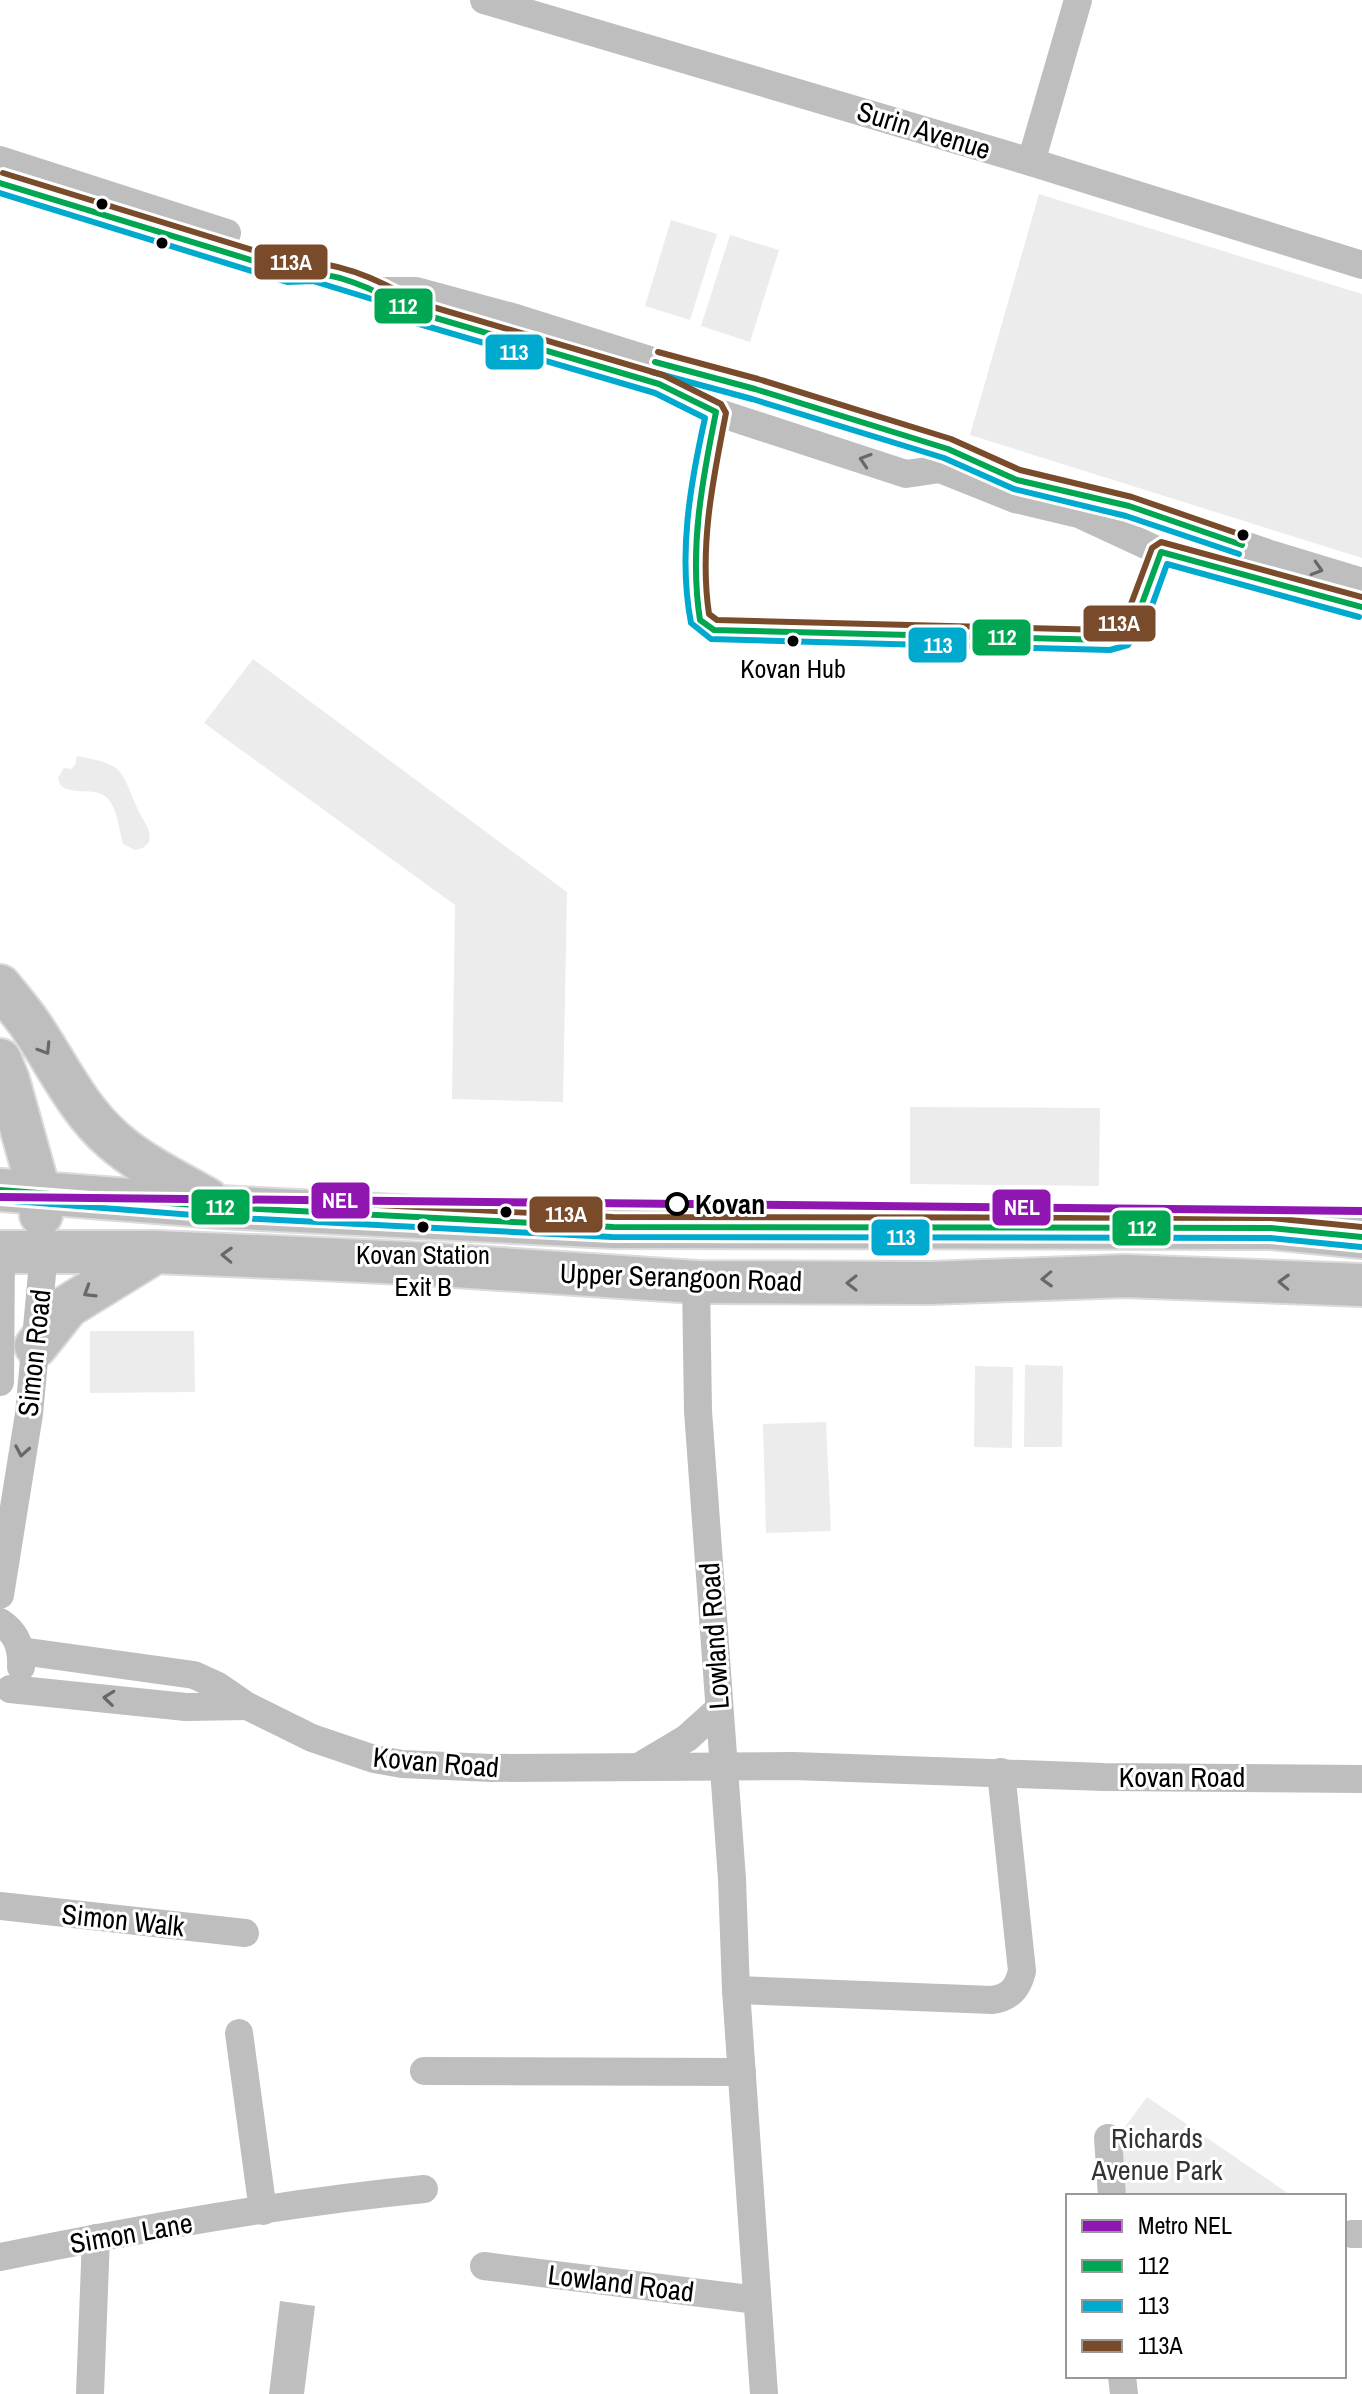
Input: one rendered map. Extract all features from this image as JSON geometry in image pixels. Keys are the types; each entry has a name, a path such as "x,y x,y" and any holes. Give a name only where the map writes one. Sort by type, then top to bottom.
{"main road":[{"path":"0,986 27,1020 74,1094 98,1125 114,1141 154,1170 220,1207"},
{"path":"0,1060 8,1080 19,1190 44,1252"},
{"name":"Upper Serangoon Road","path":"19,1190 220,1207 613,1227 1255,1228 1362,1237"},
{"name":"Upper Serangoon Road","path":"0,1251 155,1252 426,1264 696,1282 930,1283 1125,1276 1362,1285"},
{"path":"36,1346 68,1306 155,1252"}],"street":[{"name":"Surin Avenue","path":"484,0 1031,162 1362,265"},
{"path":"1031,162 1078,0"},
{"path":"0,160 297,255 314,271"},
{"path":"0,183 290,272 314,271 379,291 412,311 659,384 716,412 906,474 940,469 1015,499 1079,514 1161,552 1362,607"},
{"path":"379,291 416,291 516,318 948,449 1017,480 1129,506 1362,582"},
{"name":"Simon Road","path":"0,1251 0,1382"},
{"name":"Simon Road","path":"0,1595 29,1414 44,1252"},
{"name":"Lowland Road","path":"696,1282 698,1411 732,1879 736,1990 764,2394"},
{"path":"0,1622 14,1633 21,1651 22,1666 18,1678 5,1692"},
{"name":"Kovan Road","path":"21,1651 194,1675 218,1686 247,1706 341,1749 402,1764 491,1768 723,1767 1104,1777 1362,1779"},
{"name":"Kovan Road","path":"5,1692 186,1707 247,1706"},
{"path":"636,1768 687,1738 718,1710"},
{"path":"736,1990 992,2000 1005,1997 1014,1990 1022,1971 1001,1772"},
{"name":"Simon Walk","path":"0,1906 245,1933"},
{"path":"239,2033 263,2211"},
{"path":"424,2071 742,2072"},
{"path":"1108,2138 1112,2194"},
{"name":"Simon Lane","path":"0,2257 353,2196 424,2189"},
{"path":"90,2394 96,2238"},
{"name":"Lowland Road","path":"484,2266 757,2300"}],"green space":[{"path":"1039,194 1362,294 1362,558 970,435"},
{"path":"671,220 717,234 690,320 645,306"},
{"path":"730,235 779,250 750,342 701,326"},
{"path":"253,659 567,892 563,1102 452,1099 455,905 204,723"},
{"path":"77,756 105,762 119,771 148,830 149,842 143,848 135,850 123,844 114,810 104,796 60,785 58,778 64,768 71,769 75,765"},
{"path":"910,1107 1100,1108 1099,1186 910,1184"},
{"path":"90,1331 194,1331 195,1392 90,1393"},
{"path":"1025,1365 1063,1366 1062,1447 1024,1447"},
{"path":"975,1366 1013,1367 1012,1448 974,1447"},
{"path":"826,1422 831,1531 766,1533 763,1424"},
{"name":"Richards Avenue Park","path":"1147,2097 1289,2194 1119,2194 1116,2139"}],"shaded area":[{"path":"280,2301 315,2306 304,2394 269,2394"}],"metro line":[{"name":"NEL","path":"0,1197 1362,1211"}],"transit line":[{"name":"113A","path":"3,173 291,262 341,268 387,286 416,302 663,375 721,404 726,413 712,488 706,564 709,614 717,620 1107,630 1116,628 1128,612 1152,548 1161,542 1362,597"},
{"name":"112","path":"0,183 290,272 322,274 354,282 412,311 659,384 716,412 702,490 696,568 700,620 714,630 1108,640 1122,637 1137,617 1161,552 1362,607"},
{"name":"113","path":"0,193 287,282 313,281 375,300 409,321 655,393 705,418 691,494 686,572 691,623 711,639 1110,650 1128,645 1146,622 1167,564 1359,617"},
{"name":"113A","path":"658,352 758,379 951,439 1020,470 1132,497 1245,536"},
{"name":"112","path":"655,362 755,389 948,449 1017,480 1129,506 1242,545"},
{"name":"113","path":"652,372 944,458 1014,489 1126,516 1239,554"},
{"name":"112","path":"0,1190 220,1207 613,1227 1271,1228 1362,1237"},
{"name":"113A","path":"221,1197 613,1217 1271,1218 1362,1227"},
{"name":"113","path":"0,1200 219,1217 612,1237 1270,1238 1361,1247"}],"place":[{"name":"Kovan Hub","path":"793,641"},
{"name":"Kovan","path":"677,1204"},
{"name":"Kovan Station Exit B","path":"423,1227"}]}
